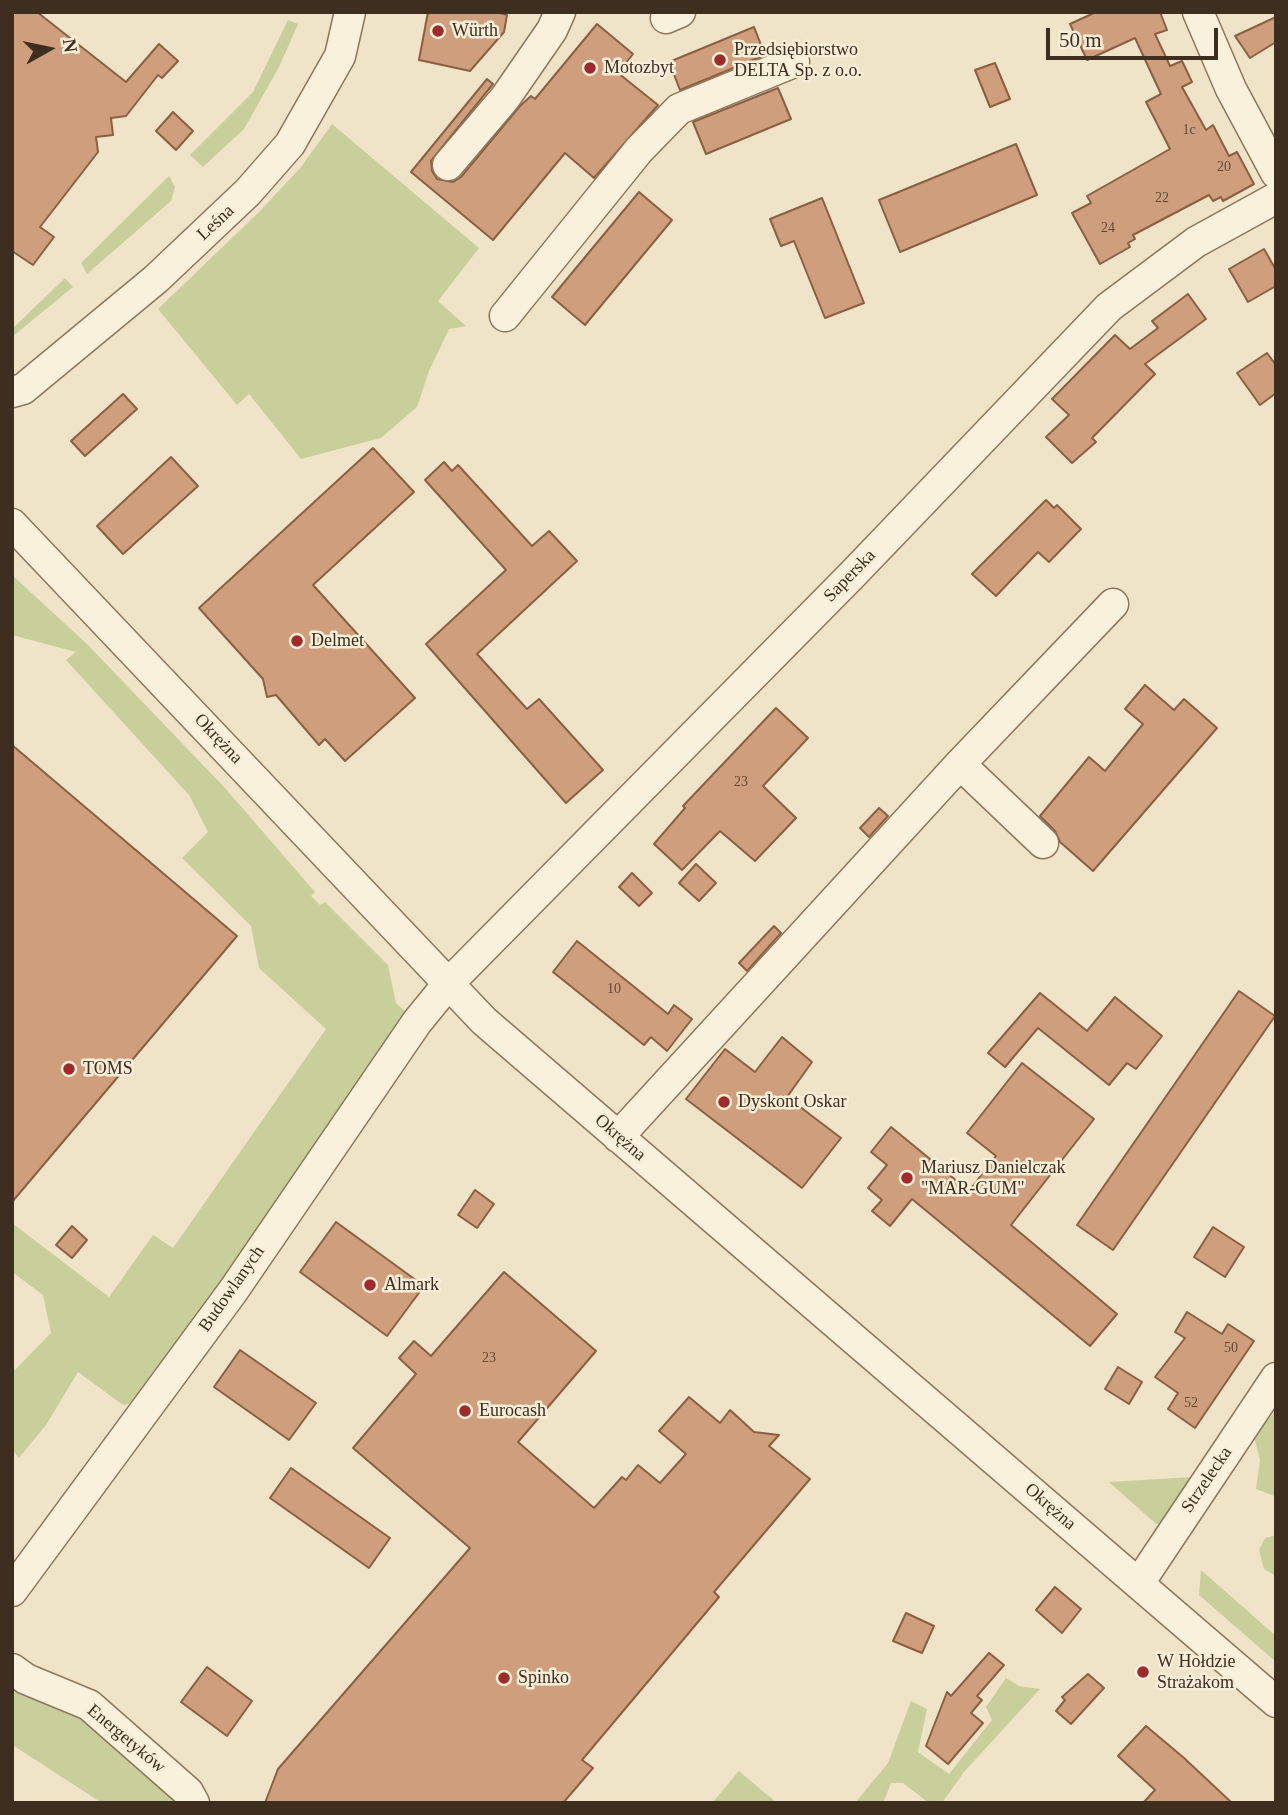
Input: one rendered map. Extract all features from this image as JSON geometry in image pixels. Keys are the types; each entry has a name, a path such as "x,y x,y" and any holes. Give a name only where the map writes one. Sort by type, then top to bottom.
{"street":[{"name":"Leśna","path":"12,418 18,390 156,279 248,192 290,144 340,56 350,12"},
{"path":"448,165 505,98 552,30 560,12"},
{"path":"1198,12 1231,89 1276,173"},
{"path":"505,316 639,150 679,109 794,62"},
{"name":"Saperska","path":"448,984 852,575 1109,307 1196,242 1276,198"},
{"name":"Okrężna","path":"12,524 484,1021 1276,1702"},
{"path":"618,1137 961,764 1113,604"},
{"path":"961,764 1043,843"},
{"name":"Budowlanych","path":"12,1591 233,1291 417,1022 448,984"},
{"name":"Strzelecka","path":"1139,1583 1276,1378"},
{"name":"Energetyków","path":"12,1669 26,1679 89,1705 188,1792 194,1803"}],"green space":[{"path":"288,20 298,24 279,67 244,129 203,167 190,155 253,92"},
{"path":"332,124 479,248 438,301 466,326 449,329 429,371 417,407 381,438 301,459 249,394 237,405 158,309 260,211 301,167"},
{"path":"169,176 175,187 171,201 87,274 81,263"},
{"path":"65,278 73,287 12,337 12,329"},
{"path":"12,575 87,644 225,788 315,892 311,896 320,905 325,902 388,965 396,1003 417,1022 152,1399 123,1405 78,1372 46,1425 19,1458 12,1449 12,1373 51,1333 43,1295 12,1272 12,1223 109,1297 153,1235 173,1248 326,1029 259,968 251,926 182,858 208,832 189,795 66,660 76,652 12,635"},
{"path":"1276,1410 1274,1496 1256,1489 1260,1460 1254,1437"},
{"path":"1210,1476 1162,1523 1156,1524 1109,1482"},
{"path":"1276,1535 1276,1576 1264,1569 1259,1550 1265,1538"},
{"path":"1201,1570 1276,1636 1276,1662 1199,1595"},
{"path":"12,1669 89,1705 193,1803 102,1803 17,1748 12,1744"},
{"path":"1006,1678 1019,1686 1040,1689 964,1772 942,1803 929,1803 903,1783 891,1783 883,1803 855,1803 888,1763 911,1701 927,1709 918,1752 949,1774 992,1720 986,1707"},
{"path":"739,1771 777,1803 712,1803"}],"building":[{"path":"12,12 37,12 126,82 159,44 178,61 162,78 158,75 126,116 111,118 113,135 96,137 98,152 40,227 54,237 33,265 12,251"},
{"path":"428,12 496,12 507,15 504,32 470,71 419,60"},
{"path":"1096,12 1160,12 1167,30 1155,34 1170,66 1182,61 1192,82 1182,87 1206,130 1213,125 1229,156 1237,152 1254,184 1223,201 1221,197 1213,201 1209,195 1133,235 1135,239 1128,243 1130,247 1100,264 1072,213 1091,203 1087,196 1170,149 1146,102 1161,94 1135,38 1087,60 1070,24"},
{"path":"1276,17 1276,42 1250,58 1235,36"},
{"path":"597,24 633,54 618,73 658,105 594,178 565,153 493,240 411,172 487,79 493,84 431,161 432,171 437,179 453,182 461,177 520,106 531,96 535,99"},
{"path":"754,27 765,55 680,90 669,62"},
{"path":"995,63 1010,99 990,107 975,70"},
{"path":"778,88 791,119 706,154 693,122"},
{"path":"173,112 193,131 176,150 156,131"},
{"path":"1016,144 1037,195 900,252 879,200"},
{"path":"639,192 672,220 585,325 552,297"},
{"path":"822,198 864,303 825,318 794,241 781,246 770,219"},
{"path":"1264,249 1276,270 1276,286 1248,302 1229,269"},
{"path":"1188,294 1206,319 1145,364 1155,374 1092,438 1096,442 1072,463 1046,437 1069,415 1052,399 1115,335 1130,349 1158,328 1152,321"},
{"path":"1267,353 1276,365 1276,393 1260,405 1237,373"},
{"path":"123,394 137,409 85,456 71,441"},
{"path":"373,448 414,492 313,585 415,698 345,761 325,739 319,745 276,695 267,697 263,679 199,608"},
{"path":"171,457 198,486 123,554 97,526"},
{"path":"444,462 452,471 458,465 532,546 549,531 577,561 477,654 527,709 539,699 603,770 566,803 426,644 506,570 425,480"},
{"path":"1046,500 1054,508 1057,505 1081,529 1049,562 1038,552 996,596 972,574"},
{"path":"1145,685 1174,710 1184,699 1217,728 1093,871 1060,842 1055,831 1040,816 1089,757 1105,771 1143,724 1125,709"},
{"path":"776,708 808,738 763,786 796,818 755,861 720,831 682,870 654,844 685,808 683,806"},
{"name":"TOMS","path":"12,745 237,936 12,1202"},
{"path":"879,808 888,816 869,837 860,828"},
{"path":"696,864 716,883 699,901 679,883"},
{"path":"632,873 652,893 639,906 619,887"},
{"path":"774,926 781,933 747,971 739,963"},
{"path":"577,941 668,1014 674,1005 692,1019 667,1051 651,1037 644,1045 553,972"},
{"path":"1239,991 1275,1016 1113,1250 1077,1225"},
{"path":"1040,993 1087,1031 1115,997 1162,1036 1136,1069 1127,1063 1109,1085 1038,1028 1005,1067 988,1053"},
{"path":"782,1037 812,1062 787,1097 841,1138 802,1188 686,1099 725,1049 755,1072"},
{"path":"1022,1063 1094,1119 1011,1225 1117,1314 1090,1346 912,1199 890,1226 872,1211 882,1200 868,1188 887,1165 871,1152 891,1127 969,1191 996,1156 967,1133"},
{"path":"475,1190 494,1204 477,1228 458,1215"},
{"name":"Almark","path":"336,1222 424,1286 387,1336 300,1272"},
{"path":"72,1226 87,1240 72,1258 56,1245"},
{"path":"1213,1227 1244,1247 1225,1277 1194,1257"},
{"name":"Spinko","path":"504,1272 596,1351 518,1442 594,1508 622,1477 626,1480 638,1465 660,1483 686,1454 659,1431 689,1397 720,1423 730,1410 754,1432 779,1435 769,1446 810,1479 714,1592 719,1597 582,1760 593,1768 563,1803 265,1803 278,1769 470,1548 353,1448 416,1374 399,1358 414,1341 431,1356"},
{"path":"1187,1312 1222,1334 1228,1324 1254,1341 1195,1428 1168,1409 1178,1393 1155,1377 1185,1338 1175,1332"},
{"path":"240,1350 316,1403 289,1440 214,1387"},
{"path":"1118,1367 1142,1382 1129,1404 1105,1389"},
{"path":"291,1468 390,1538 369,1568 270,1498"},
{"path":"1055,1587 1081,1609 1062,1633 1036,1610"},
{"path":"906,1613 934,1626 922,1653 893,1641"},
{"path":"989,1653 1004,1665 977,1696 982,1700 971,1713 983,1723 948,1764 926,1746 947,1692 951,1696"},
{"path":"207,1667 252,1701 227,1736 181,1702"},
{"path":"1088,1674 1104,1688 1071,1724 1056,1711 1065,1700 1062,1697"},
{"path":"1146,1726 1232,1803 1143,1803 1155,1790 1118,1756"}],"place":[{"name":"Würth","path":"438,31"},
{"name":"Przedsiębiorstwo DELTA Sp. z o.o.","path":"720,60"},
{"name":"Motozbyt","path":"590,68"},
{"name":"Delmet","path":"297,641"},
{"name":"TOMS","path":"69,1069"},
{"name":"Dyskont Oskar","path":"724,1102"},
{"name":"Mariusz Danielczak \"MAR-GUM\"","path":"907,1178"},
{"name":"Almark","path":"370,1285"},
{"name":"Eurocash","path":"465,1411"},
{"name":"W Hołdzie Strażakom","path":"1143,1672"},
{"name":"Spinko","path":"504,1678"}]}
